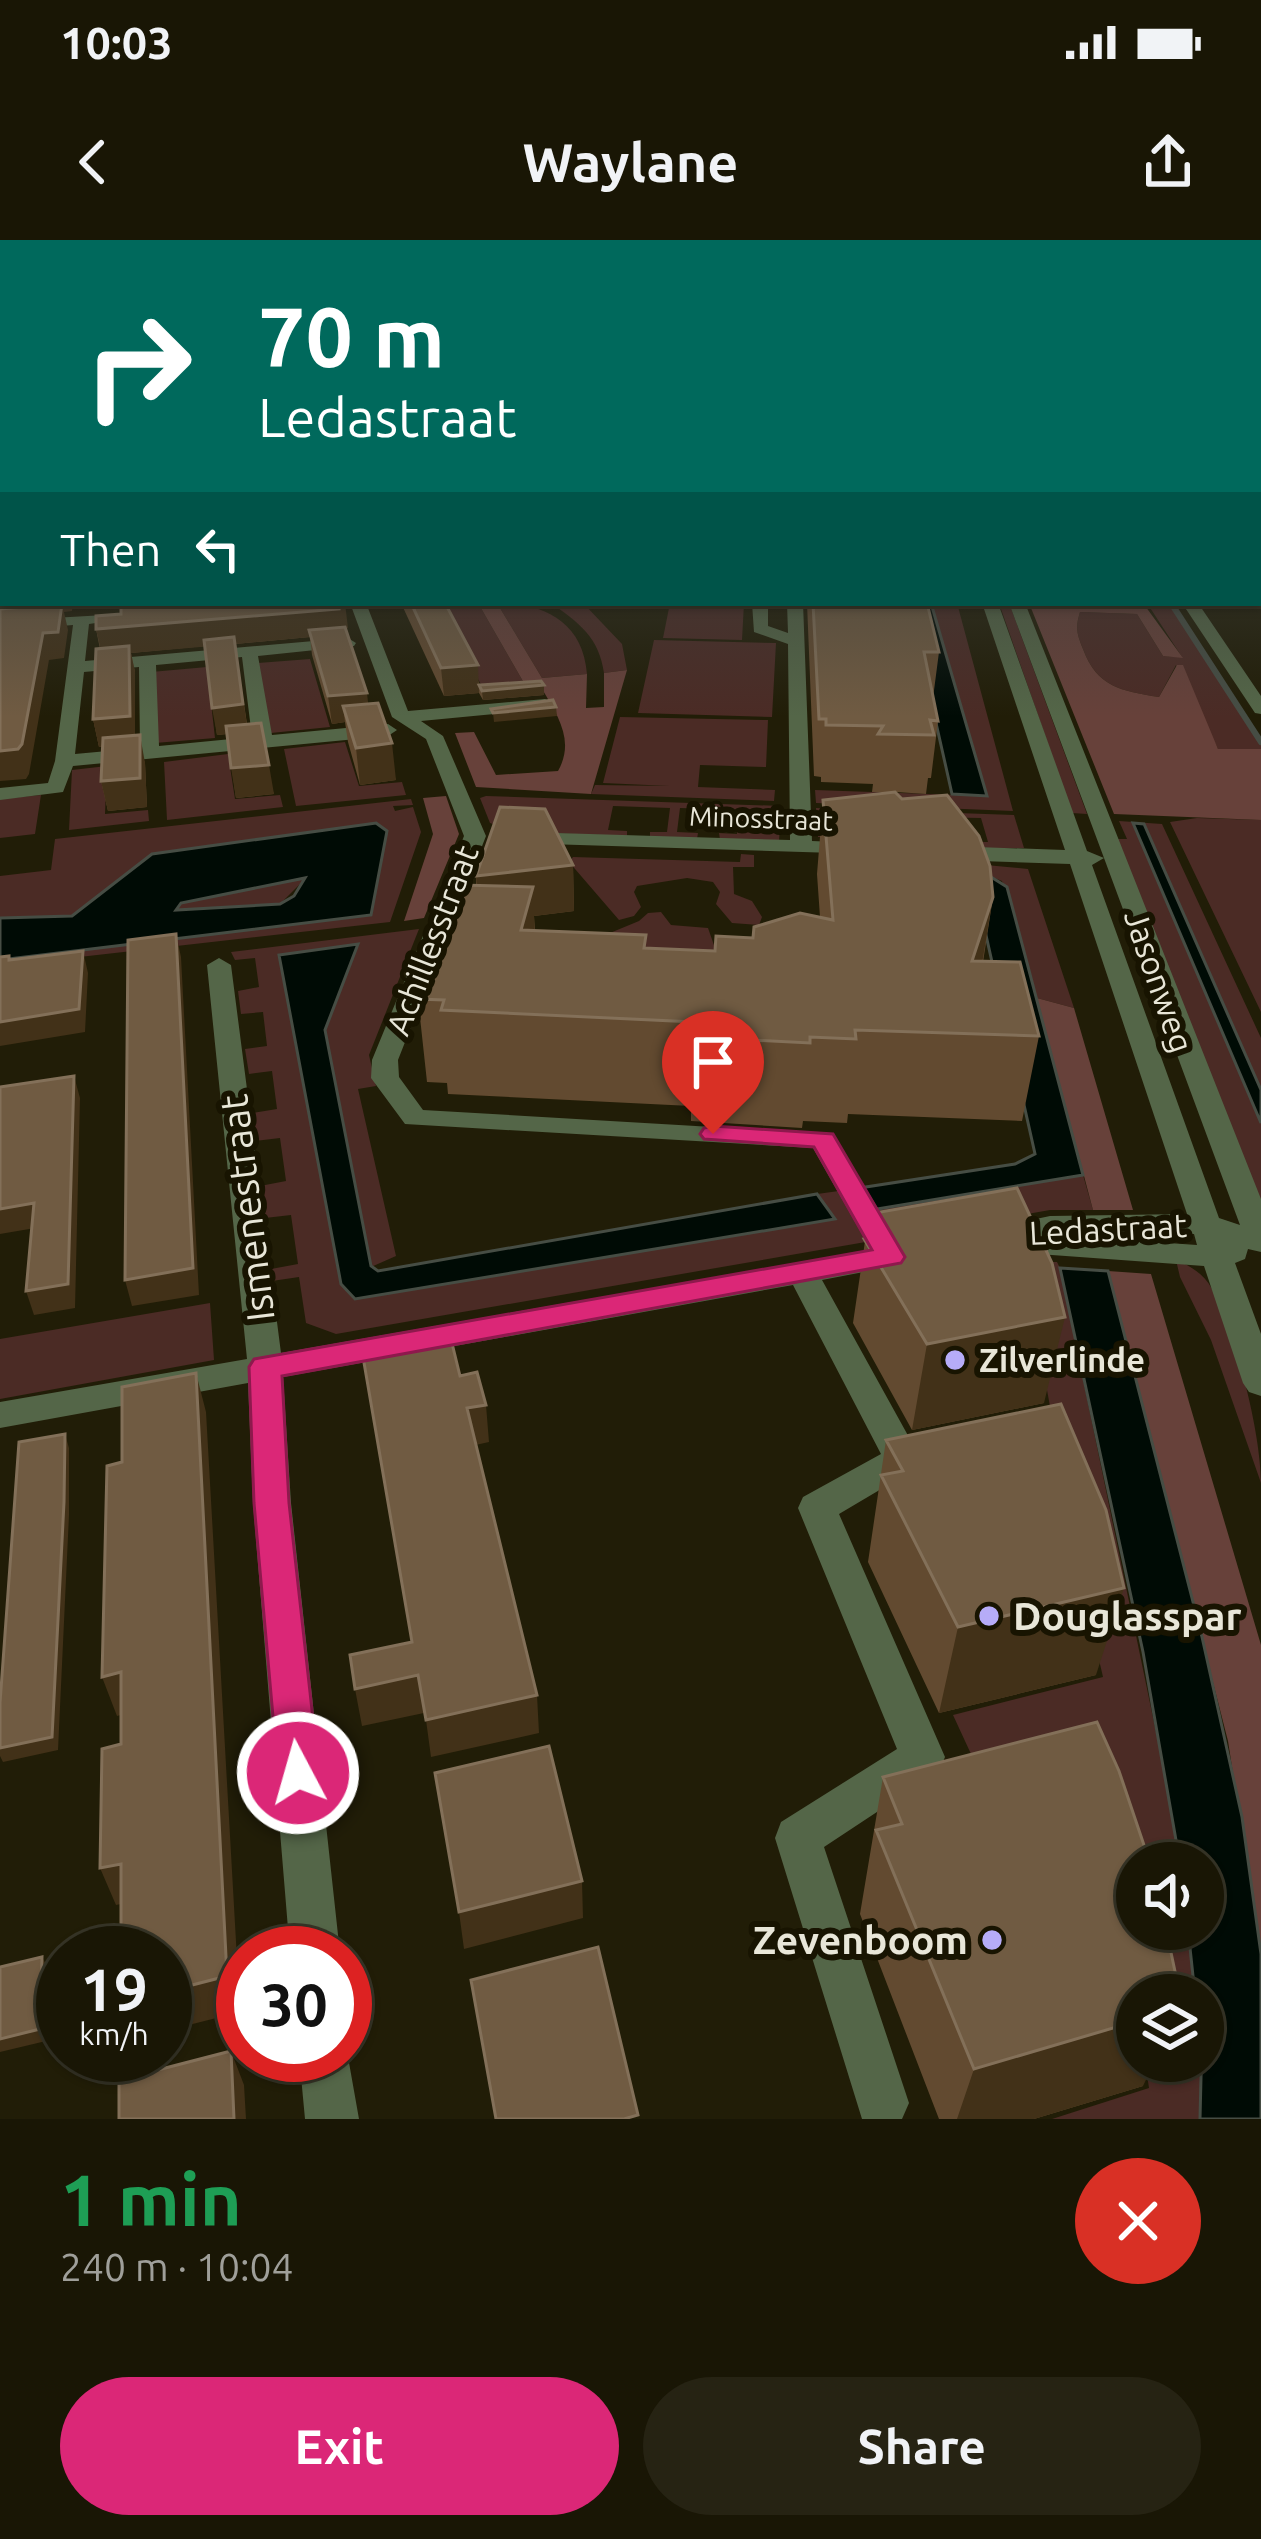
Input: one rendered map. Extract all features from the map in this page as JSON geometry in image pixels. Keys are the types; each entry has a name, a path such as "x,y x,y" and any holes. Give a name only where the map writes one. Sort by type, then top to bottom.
{"street":[{"name":"Achillesstraat","path":"359,606 406,721 434,736 476,836 385,1060 386,1078 415,1118 823,1140 890,1257"},
{"path":"760,606 760,628 797,642"},
{"path":"795,606 801,848"},
{"name":"Jasonweg","path":"991,606 1261,1383"},
{"name":"Jasonweg","path":"1018,606 1261,1241"},
{"path":"1192,606 1261,709"},
{"path":"0,626 88,614 158,614"},
{"path":"0,794 56,788 65,761 88,614"},
{"path":"79,668 371,641"},
{"path":"249,652 264,734 258,742"},
{"path":"147,660 149,747 154,752"},
{"path":"65,761 258,742 545,704"},
{"name":"Minosstraat","path":"476,836 883,850"},
{"path":"920,851 1116,859"},
{"name":"Ismenestraat","path":"219,965 265,1367 272,1503 313,1926"},
{"name":"Ledastraat","path":"0,1415 1050,1226 1204,1224 1261,1241"},
{"name":"Ledastraat","path":"953,1245 1049,1244 1219,1257 1261,1241"},
{"path":"802,1272 902,1459 817,1508 923,1757 798,1838 883,2103"},
{"path":"328,2082 332,2119"}],"shaded area":[{"path":"437,606 480,606 528,690 483,688"},
{"path":"480,606 499,606 542,678 587,674 586,708 604,707 604,673 627,670 591,794 476,787 455,733 474,732 496,775 558,771 565,749 559,719 542,689 528,690"},
{"path":"499,606 545,612 578,641 587,674 542,678"},
{"path":"555,606 586,606 622,644 627,670 604,673 592,640"},
{"path":"669,606 744,606 742,640 663,638"},
{"path":"910,606 932,606 987,796 952,794"},
{"path":"932,606 958,606 1013,811 816,803 815,790 986,796"},
{"path":"1000,606 1010,606 1087,814 1072,813"},
{"path":"1030,606 1145,606 1183,658 1163,656 1137,614 1080,612 1077,631 1095,672 1112,685 1159,697 1177,665 1183,665 1218,749 1261,749 1261,820 1114,814"},
{"path":"1149,606 1176,606 1261,740 1261,749 1218,749 1176,665 1159,697 1122,689 1103,679 1089,662 1078,635 1080,612 1137,614 1163,656 1182,657"},
{"path":"654,640 776,643 772,717 638,713"},
{"path":"310,659 330,727 271,733 258,663"},
{"path":"207,667 215,738 155,743 151,672"},
{"path":"620,717 768,720 766,767 700,765 698,787 775,790 774,801 591,794 595,785 670,786 603,783"},
{"path":"345,742 359,786 402,782 406,795 296,806 284,749"},
{"path":"228,754 235,799 280,795 283,807 167,820 164,762"},
{"path":"107,766 105,814 148,810 149,821 69,830 72,770"},
{"path":"41,795 35,834 0,838 0,799"},
{"path":"446,796 459,834 424,918 404,921 433,834 423,798"},
{"path":"480,798 781,806 779,842 720,840 719,833 737,834 737,810 680,808 677,832 698,833 697,839 650,837 650,832 667,832 670,808 613,806 608,830 627,831 627,836 518,832 490,823"},
{"path":"411,799 413,805 393,806 395,811 413,807 421,832 390,922 0,966 0,960 370,915 387,831 376,823 152,854 72,916 0,918 0,876 51,870 55,839"},
{"path":"816,808 1014,815 1024,848 968,848 966,842 988,842 981,818 923,817 854,838 818,837"},
{"path":"1261,820 1261,1012 1170,822"},
{"path":"1119,821 1162,824 1261,1038 1261,1209 1115,839 1127,839"},
{"path":"376,823 387,831 371,915 0,960 0,918 72,916 152,854","holes":["305,878 294,896 280,904 176,910 181,903"]},
{"path":"1133,823 1144,824 1261,1090 1261,1123"},
{"path":"741,854 754,855 754,867 733,867 734,894 752,901 762,917 759,925 732,923 716,904 720,892 713,882 687,878 637,886 634,892 641,907 634,916 619,920 569,862 573,857 740,862"},
{"path":"954,862 1028,869 1074,1008 1037,998 1002,881"},
{"path":"307,877 280,904 175,911 181,903"},
{"path":"991,877 1007,887 1083,1175 865,1211 853,1189 1015,1164 1035,1154 975,886 977,879"},
{"path":"661,912 671,925 708,928 715,948 703,958 593,940 648,913"},
{"path":"419,929 369,1055 376,1086 358,1089 396,1256 371,1267 325,1029 357,945 279,956 341,1283 834,1218 817,1194 853,1189 866,1211 1083,1175 1093,1210 1050,1210 336,1334 306,1323 299,1277 272,1281 271,1269 298,1264 291,1215 265,1218 260,1186 286,1181 280,1138 255,1141 253,1113 277,1109 272,1071 249,1074 245,1049 267,1046 263,1012 241,1014 238,991 259,987 255,958 235,960 231,952"},
{"path":"358,944 325,1030 371,1266 378,1271 817,1194 835,1219 355,1299 341,1284 279,955"},
{"path":"1037,998 1074,1008 1133,1210 1093,1210"},
{"path":"1176,1260 1206,1279 1221,1309 1252,1412 1261,1483 1211,1340"},
{"path":"1045,1262 1057,1262 1177,1842 1116,1842 1116,1950 1190,1950 1193,1974 1122,1974 983,1780 953,1715 1103,1677 1038,1340"},
{"path":"1060,1268 1108,1271 1202,1637 1242,1817 1261,1954 1261,2119 1200,2119 1201,2082 1224,2082 1224,1974 1193,1974 1190,1950 1224,1950 1224,1842 1176,1842 1143,1652"},
{"path":"1108,1271 1151,1274 1261,1645 1261,1954 1228,1741"},
{"path":"210,1303 214,1360 0,1399 0,1339"},
{"path":"1148,2082 1200,2082 1200,2119 1052,2119 1149,2088"}],"building":[{"path":"62,606 58,632 43,633 22,744 0,751 0,609"},
{"path":"121,606 339,609 96,629 96,616 121,614"},
{"path":"412,606 447,606 478,665 441,668"},
{"path":"813,606 928,606 939,652 924,652 938,721 930,720 934,735 878,734 883,726 826,725 826,719 819,719"},
{"path":"345,627 367,693 328,696 309,630"},
{"path":"234,637 243,704 212,708 204,640"},
{"path":"129,646 130,716 93,719 96,649"},
{"path":"541,681 544,685 482,691 479,685"},
{"path":"553,700 556,707 493,713 491,709"},
{"path":"378,703 392,743 356,748 343,706"},
{"path":"261,723 269,765 231,768 226,726"},
{"path":"140,735 140,778 101,781 103,738"},
{"path":"895,792 902,799 947,795 979,836 990,866 993,897 972,961 1020,962 1039,1036 855,1030 856,1039 810,1037 810,1043 693,1037 694,1022 441,1010 444,1000 418,999 460,885 533,887 521,930 646,935 644,948 715,951 716,936 753,938 754,927 800,913 833,920 823,800"},
{"path":"500,807 545,809 573,865 476,876"},
{"path":"176,934 193,1268 125,1280 128,940"},
{"path":"83,951 79,1009 0,1022 0,957 9,956 9,960"},
{"path":"74,1076 68,1284 26,1291 34,1203 0,1209 0,1087"},
{"path":"1017,1188 1052,1263 1065,1317 927,1344 864,1239 883,1236 869,1214"},
{"path":"450,1335 460,1376 477,1372 486,1405 467,1408 537,1695 426,1720 418,1675 355,1689 350,1655 412,1642 362,1351"},
{"path":"196,1373 224,1926 216,1926 216,1979 192,1985 192,1926 121,1926 121,1864 100,1868 102,1749 121,1744 121,1672 102,1677 107,1466 122,1462 122,1387"},
{"path":"1061,1404 1106,1510 1124,1588 958,1627 881,1475 903,1471 886,1440"},
{"path":"65,1434 52,1737 0,1748 19,1442"},
{"name":"Zevenboom","path":"1097,1722 1143,1842 1116,1842 1116,1950 1170,1950 1176,1974 1116,1974 1116,2027 974,2069 876,1830 902,1824 883,1777"},
{"path":"549,1746 582,1881 459,1912 435,1773"},
{"path":"598,1947 638,2115 624,2119 496,2119 471,1980"},
{"path":"36,1958 36,2030 0,2039 0,1967"},
{"path":"216,2055 216,2082 232,2082 234,2119 119,2119 119,2082 192,2082 192,2061"}],"waterway":[{"path":"1173,606 1261,742"}],"place":[{"name":"Zilverlinde","path":"955,1360"},
{"name":"Douglasspar","path":"989,1616"},
{"name":"Zevenboom","path":"992,1940"}],"route":[{"path":"298,1773 272,1503 265,1367 890,1257 823,1140 713,1134"}]}
